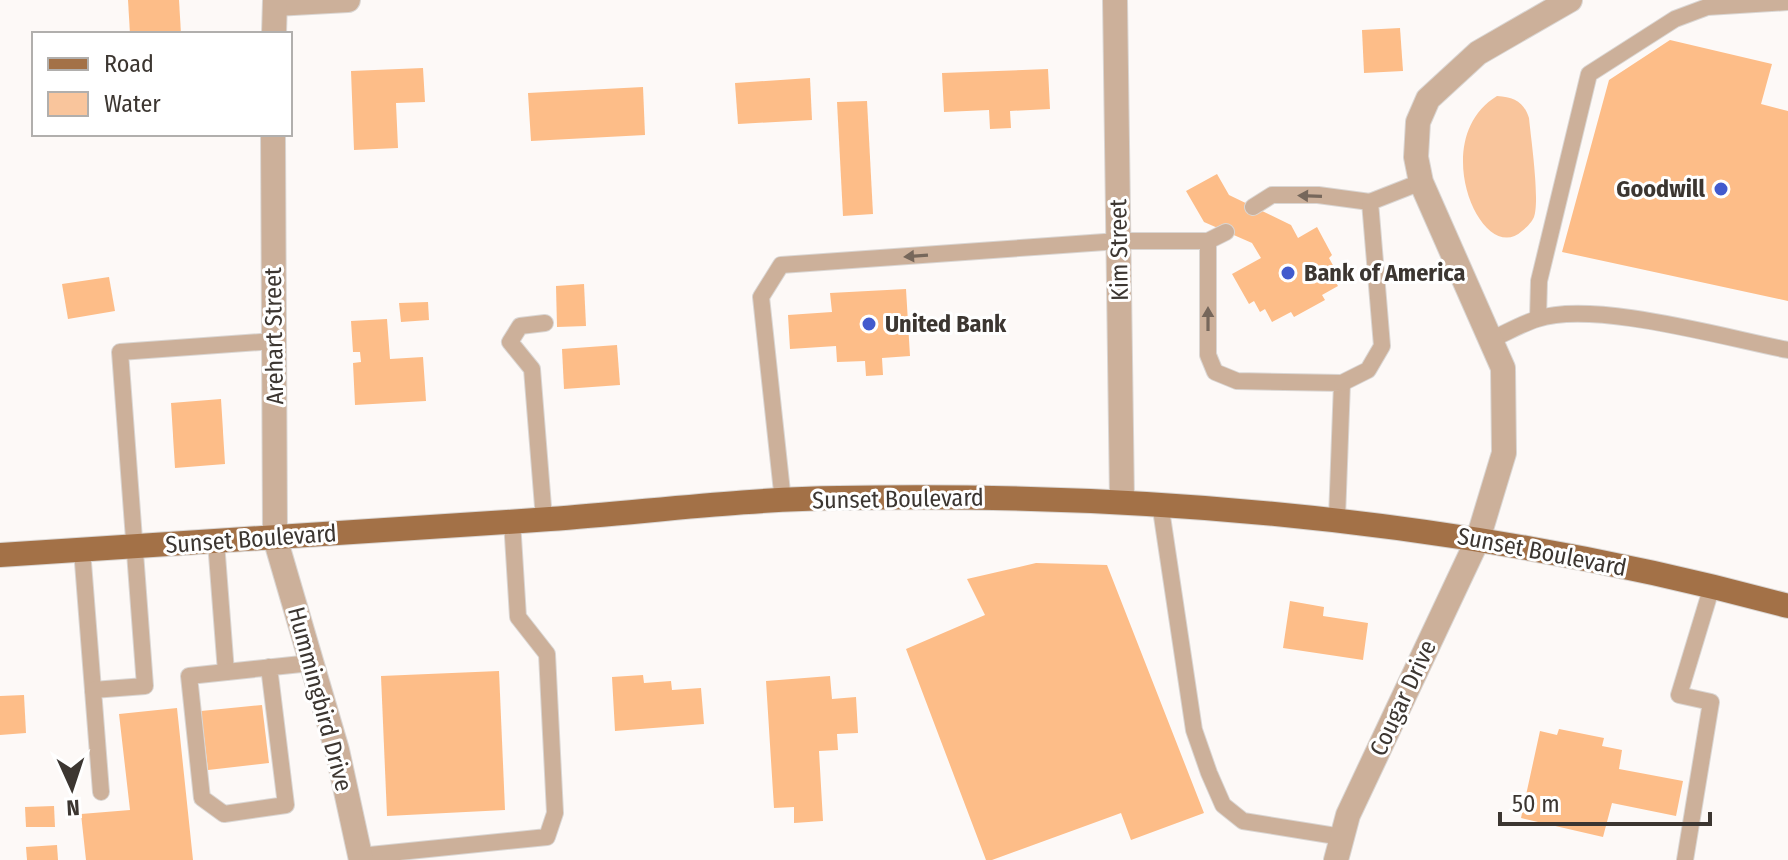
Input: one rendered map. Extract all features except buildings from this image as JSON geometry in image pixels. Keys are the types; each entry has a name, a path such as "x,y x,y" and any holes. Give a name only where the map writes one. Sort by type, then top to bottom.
{"main road":[{"name":"Sunset Boulevard","path":"0,555 837,498 1122,501 1337,518 1478,539 1712,586 1788,606"}],"street":[{"path":"274,32 275,2 348,0"},
{"name":"Kim Street","path":"1115,0 1122,501"},
{"name":"Cougar Drive","path":"1339,848 1348,815 1478,539 1504,453 1503,368 1421,182 1416,157 1418,122 1428,99 1478,53 1570,0"},
{"name":"Arehart Street","path":"273,136 275,538"},
{"name":"Hummingbird Drive","path":"275,538 337,750 360,858"}],"lane":[{"path":"1538,318 1539,281 1589,74 1675,19 1707,7 1788,2"},
{"path":"1253,207 1272,195 1318,195 1370,202 1421,182"},
{"path":"1208,241 1208,355 1215,372 1237,381 1342,383 1368,370 1382,346 1370,202"},
{"path":"783,501 761,297 781,265 1119,241 1208,241 1226,232"},
{"path":"1492,339 1538,318 1573,313 1629,318 1788,350"},
{"path":"544,519 532,369 510,342 520,326 545,323"},
{"path":"93,690 145,686 120,352 274,341"},
{"path":"1337,518 1342,383"},
{"path":"1160,503 1194,730 1223,805 1243,821 1339,848"},
{"path":"360,858 547,837 555,813 547,654 518,617 512,521"},
{"path":"216,542 226,672"},
{"path":"82,550 101,792"},
{"path":"1685,860 1711,702 1679,695 1712,586"},
{"path":"269,667 286,805 224,814 202,798 189,676 269,667 311,663"}],"water":[{"path":"1497,96 1518,101 1527,113 1536,184 1533,219 1522,231 1507,238 1491,232 1478,216 1468,194 1463,167 1465,140 1476,116"}],"place":[{"name":"Goodwill","path":"1721,189"},
{"name":"Bank of America","path":"1288,273"},
{"name":"United Bank","path":"869,324"}]}
